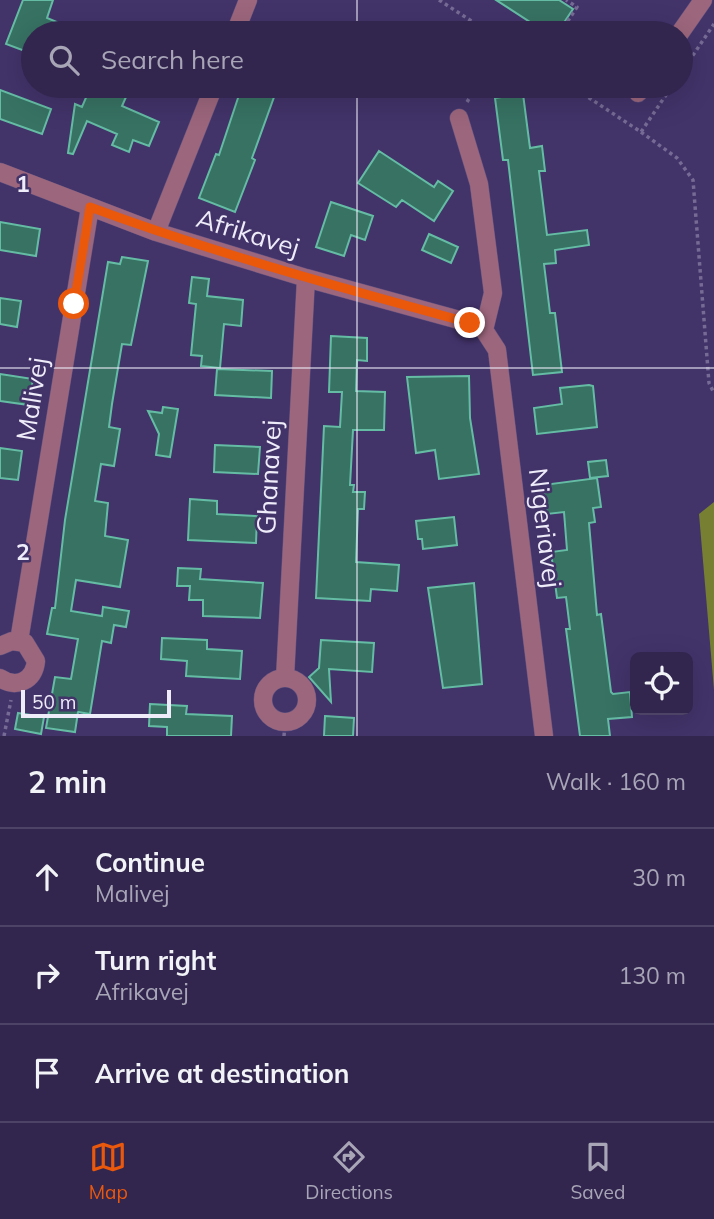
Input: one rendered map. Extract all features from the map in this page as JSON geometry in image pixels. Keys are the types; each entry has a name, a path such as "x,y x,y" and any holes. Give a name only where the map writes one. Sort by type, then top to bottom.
{"street":[{"path":"239,21 248,0"},
{"path":"688,21 703,0"},
{"path":"156,232 209,98"},
{"path":"459,118 479,184 493,293 484,330"},
{"name":"Afrikavej","path":"0,172 156,232 306,278 470,323 484,330"},
{"name":"Malivej","path":"19,641 90,207"},
{"name":"Ghanavej","path":"285,678 306,278"},
{"name":"Nigeriavej","path":"484,330 496,350 544,736"},
{"path":"0,646 19,641 31,648 35,667 27,679 7,681"},
{"path":"285,678 299,683 306,696 304,711 284,729 272,718 263,700 272,682 285,678"}],"path":[{"path":"439,0 471,21"},
{"path":"566,0 577,7 568,21"},
{"path":"693,55 714,24"},
{"path":"641,132 677,158 692,180 709,383 714,393"},
{"path":"4,736 7,681"}],"green space":[{"path":"714,502 714,690 699,514"}],"building":[{"path":"23,0 53,0 47,18 54,21 21,21 21,50 6,44"},
{"path":"496,0 559,0 573,9 565,21 528,21"},
{"path":"0,90 51,109 42,134 0,119"},
{"path":"86,98 126,98 122,106 159,122 149,146 133,140 129,152 112,145 117,134 87,121 73,154 68,153 75,104 82,107"},
{"path":"238,98 274,98 252,158 255,160 235,212 199,198 216,154 219,155"},
{"path":"495,98 524,98 530,148 542,146 545,171 539,171 547,235 587,230 589,245 555,250 556,263 544,264 550,313 555,313 562,372 533,375 508,160 503,160"},
{"path":"379,151 434,187 438,181 453,191 434,221 402,200 396,207 358,183"},
{"path":"331,202 373,216 365,240 351,235 344,256 316,247"},
{"path":"0,222 40,229 36,256 0,250"},
{"path":"429,234 458,247 451,263 422,250"},
{"path":"122,257 148,261 131,345 122,344 112,404 109,427 120,429 114,466 101,464 95,501 108,503 105,536 128,540 120,587 76,580 71,611 102,616 103,607 129,611 126,627 114,625 111,643 102,641 90,714 78,712 75,732 46,728 55,677 71,679 78,639 47,634 52,608 55,608 65,520 108,262 120,264"},
{"path":"192,277 209,279 207,296 243,300 241,326 224,324 220,368 201,366 202,356 191,355 196,304 189,303"},
{"path":"0,298 21,301 17,327 0,324"},
{"path":"331,336 367,338 367,361 357,360 356,391 385,392 384,430 353,430 350,485 354,485 353,492 365,492 364,509 358,509 356,562 399,565 397,591 371,589 370,601 316,598 324,426 340,427 342,392 329,392"},
{"path":"217,369 272,371 271,398 215,395"},
{"path":"0,374 33,379 29,405 0,401"},
{"path":"469,376 470,418 479,474 439,479 435,450 416,453 407,377"},
{"path":"593,386 597,427 537,434 534,408 562,404 560,388"},
{"path":"163,407 178,409 170,457 156,455 159,434 148,411 162,413"},
{"path":"215,445 260,447 258,474 214,472"},
{"path":"0,448 22,451 18,480 0,478"},
{"path":"606,460 608,476 590,478 588,462"},
{"path":"597,478 601,507 593,508 595,522 589,523 597,615 601,614 611,692 630,692 632,717 608,719 610,736 580,736 566,629 570,629 566,597 557,598 551,552 567,550 564,512 547,514 543,485"},
{"path":"190,499 217,501 217,514 257,516 256,543 188,540"},
{"path":"454,517 457,545 423,549 422,539 418,539 416,521"},
{"path":"178,568 201,569 200,579 263,583 260,618 203,616 203,600 189,600 190,586 177,586"},
{"path":"474,583 482,684 443,688 428,588"},
{"path":"162,638 207,640 207,649 242,651 240,679 186,676 187,661 161,659"},
{"path":"321,640 374,643 372,672 329,669 331,702 309,677 319,668"},
{"path":"150,704 187,706 186,714 232,716 231,736 167,736 167,727 149,726"},
{"path":"18,713 44,717 41,734 15,729"},
{"path":"325,716 354,718 353,736 324,736"}],"route":[{"path":"74,304 90,207 156,232 306,278 470,323"}]}
